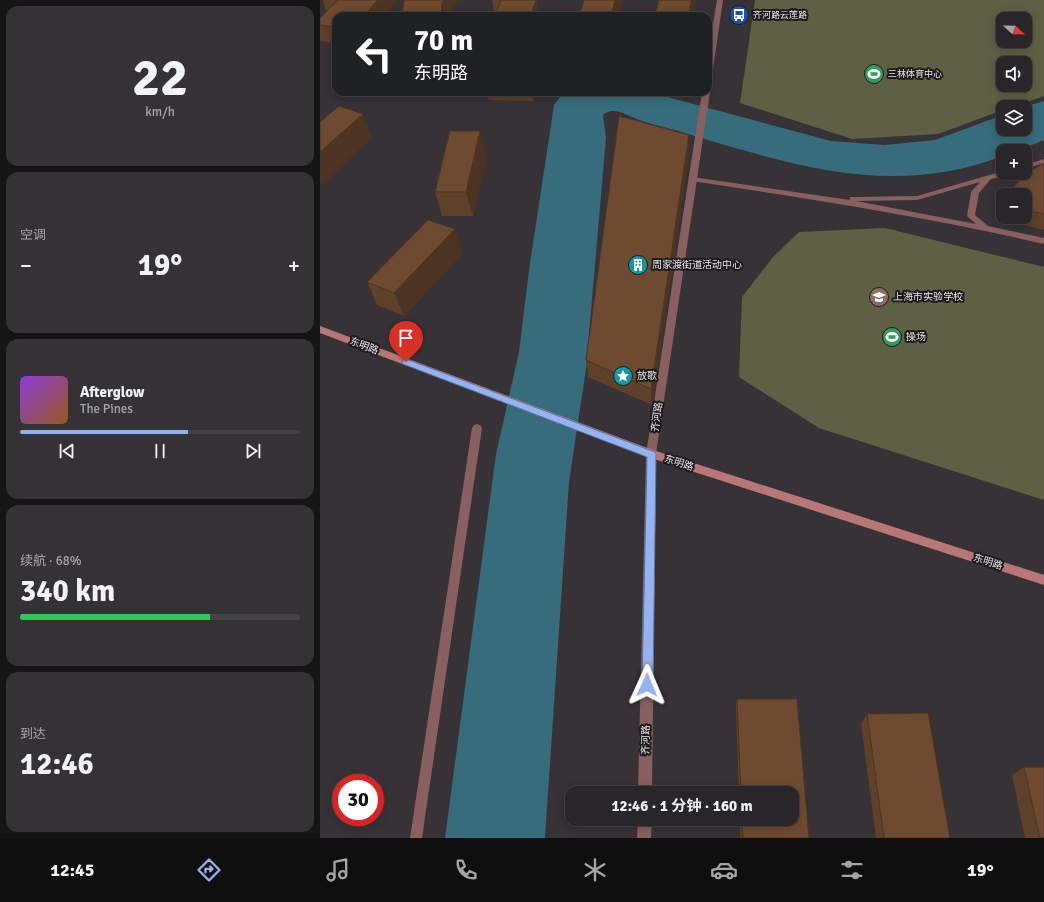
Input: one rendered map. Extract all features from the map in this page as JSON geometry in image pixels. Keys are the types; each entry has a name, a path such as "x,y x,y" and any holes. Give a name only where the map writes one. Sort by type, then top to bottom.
{"main road":[{"name":"东明路","path":"320,329 651,454 1044,580"}],"street":[{"path":"712,51 720,0"},
{"name":"齐河路","path":"645,786 651,454 705,96"},
{"path":"644,838 645,826"}],"lane":[{"path":"1032,165 1044,161"},
{"path":"835,200 917,198 996,176"},
{"path":"986,228 971,216 974,192 989,178"},
{"path":"692,179 835,200 986,228 1044,241"},
{"path":"416,838 477,428"}],"green space":[{"name":"三林体育中心","path":"755,0 1044,0 1044,96 1032,100 996,100 996,113 938,134 852,139 740,103"},
{"name":"操场","path":"885,228 1044,267 1044,500 819,428 739,377 742,297 773,257 799,232"}],"water":[{"path":"561,96 664,96 831,141 885,145 935,140 996,118 996,136 1032,136 1032,105 1044,101 1044,140 1032,145 996,144 996,158 962,168 922,175 883,176 844,173 806,166 767,157 648,123 620,112 610,111 603,115 606,138 586,369 569,482 545,838 445,838 496,454 519,352 529,270 554,105"}],"building":[{"path":"338,0 378,0 367,12 332,12 332,26 320,25 320,18"},
{"path":"404,0 444,0 442,3 441,12 402,12"},
{"path":"501,0 536,0 532,12 497,12"},
{"path":"584,0 615,0 612,12 580,12"},
{"path":"659,0 691,0 689,12 656,12"},
{"path":"339,106 363,114 320,152 320,122"},
{"name":"周家渡街道活动中心","path":"619,116 689,135 651,389 586,360"},
{"path":"450,131 480,131 466,192 435,192"},
{"path":"1044,163 1044,214 1032,211 1032,188 1013,188 1021,180 1032,180 1032,171"},
{"path":"428,220 455,229 394,293 367,282"},
{"path":"737,699 797,699 809,838 743,838 742,826 799,826 799,786 741,786"},
{"path":"928,713 950,838 884,838 867,714"},
{"path":"1024,767 1044,767 1044,838 1040,838"}],"place":[{"name":"齐河路云莲路","path":"739,15"},
{"name":"三林体育中心","path":"874,74"},
{"name":"周家渡街道活动中心","path":"638,265"},
{"name":"上海市实验学校","path":"879,297"},
{"name":"操场","path":"892,337"},
{"name":"放歌","path":"623,376"}],"route":[{"path":"406,362 651,454 647,685"}]}
